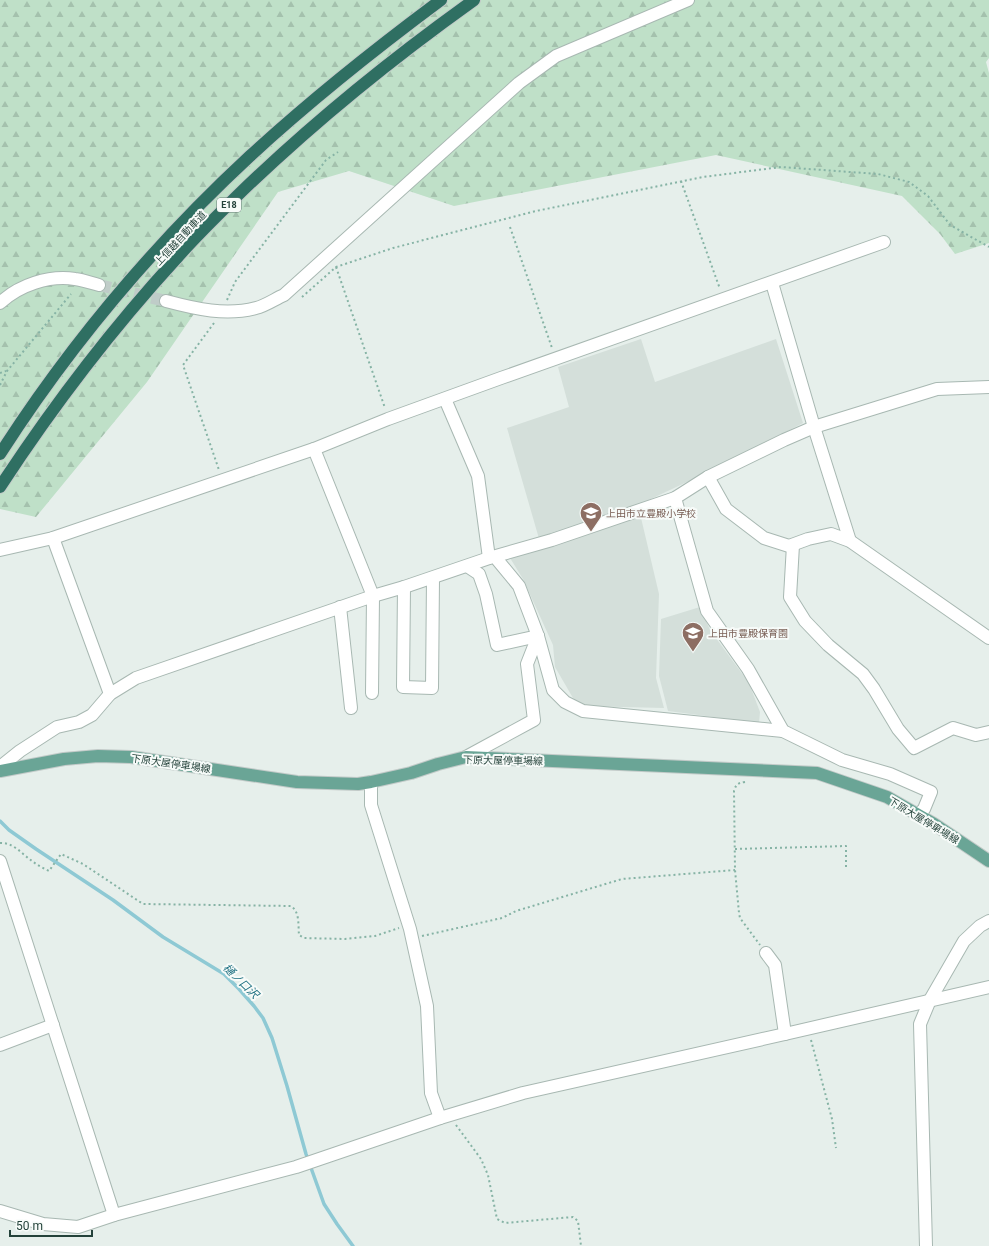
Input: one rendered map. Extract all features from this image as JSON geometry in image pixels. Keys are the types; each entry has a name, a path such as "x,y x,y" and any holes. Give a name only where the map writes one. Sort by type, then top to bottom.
{"highway":[{"name":"上信越自動車道","path":"0,454 44,389 80,342 119,294 162,245 249,157 301,111 390,38 440,0"},
{"name":"上信越自動車道","path":"0,487 24,450 60,401 134,307 177,257 220,213 310,129 351,94 474,0"}],"main road":[{"name":"下原大屋停車場線","path":"0,771 64,759 98,756 131,757 297,782 358,784 371,782 466,757 817,773 887,797 934,824 989,861"}],"street":[{"path":"166,301 195,309 229,312 257,308 284,295 519,83 556,56 688,0"},
{"path":"0,550 53,538 314,449 388,419 884,242"},
{"path":"0,303 5,298 38,281 55,278 75,278 99,285"},
{"path":"772,283 814,427 850,541"},
{"path":"0,767 20,751 57,727 79,722 92,715 110,694 136,678 340,607 552,540 675,498 708,477 814,427 937,389 989,387"},
{"path":"445,399 478,476 492,558 519,586 538,636 553,690 565,702 583,711 783,731 842,760 890,774 931,792 924,809 918,815"},
{"path":"314,449 373,596 372,693"},
{"path":"708,477 726,509 764,538 789,546 808,539 830,534 850,541 989,638"},
{"path":"675,498 707,611 748,669 783,731"},
{"path":"53,538 110,694"},
{"path":"793,545 790,597 805,621 828,646 863,674 874,689 898,729 914,748 952,728 976,735 989,732"},
{"path":"467,566 479,574 486,594 497,645 538,636"},
{"path":"404,588 403,687 432,688 433,578"},
{"path":"340,607 351,708"},
{"path":"466,757 534,720 526,664 538,636"},
{"path":"371,782 371,805 413,938 427,1006 431,1093 444,1116"},
{"path":"0,861 114,1215"},
{"path":"926,1246 920,1024 930,1000 964,941 980,926 989,921"},
{"path":"766,953 775,965 785,1034"},
{"path":"0,1211 43,1224 78,1227 114,1215 302,1165 444,1116 523,1092 785,1034 989,986"},
{"path":"0,1045 53,1025"}],"path":[{"path":"223,480 182,364 222,312 235,282 326,160 338,152"},
{"path":"302,297 336,267 393,248 536,211 703,177 781,167 878,174 909,182 928,196 950,225 989,247"},
{"path":"681,181 724,300"},
{"path":"510,227 556,359"},
{"path":"336,267 388,419"},
{"path":"0,385 7,371 71,294"},
{"path":"0,373 7,371"},
{"path":"746,782 739,783 734,791 735,870 740,918 766,953"},
{"path":"0,843 5,843 15,847 34,862 49,871 61,854 83,864 143,904 291,906 296,909 298,913 299,935 304,938 344,939 375,936 409,925"},
{"path":"735,849 846,846 846,870"},
{"path":"413,938 502,918 516,912 622,879 735,870"},
{"path":"808,1028 832,1119 836,1148"},
{"path":"444,1116 481,1159 488,1176 497,1219 505,1223 573,1217 578,1221 581,1246"}],"shaded area":[{"name":"上田市立豊殿小学校","path":"641,339 655,382 776,339 803,423 706,473 638,505 659,594 656,678 664,708 582,706 573,698 555,667 553,645 523,579 510,558 542,549 507,428 569,407 558,367"},
{"name":"上田市豊殿保育園","path":"700,607 710,630 749,683 760,712 759,723 668,711 659,676 661,619"}],"green space":[{"path":"0,0 989,0 989,58 986,62 989,73 989,243 955,254 940,234 902,196 716,155 454,206 349,171 278,192 147,382 36,517 0,509"}],"waterway":[{"name":"樋ノ口沢","path":"0,821 9,830 113,900 163,937 224,974 254,1006 263,1018 272,1038 306,1154 324,1204 353,1246"}],"tunnel":[{"path":"99,285 166,301"}],"place":[{"name":"上田市立豊殿小学校","path":"591,532"},
{"name":"上田市豊殿保育園","path":"693,652"}]}
